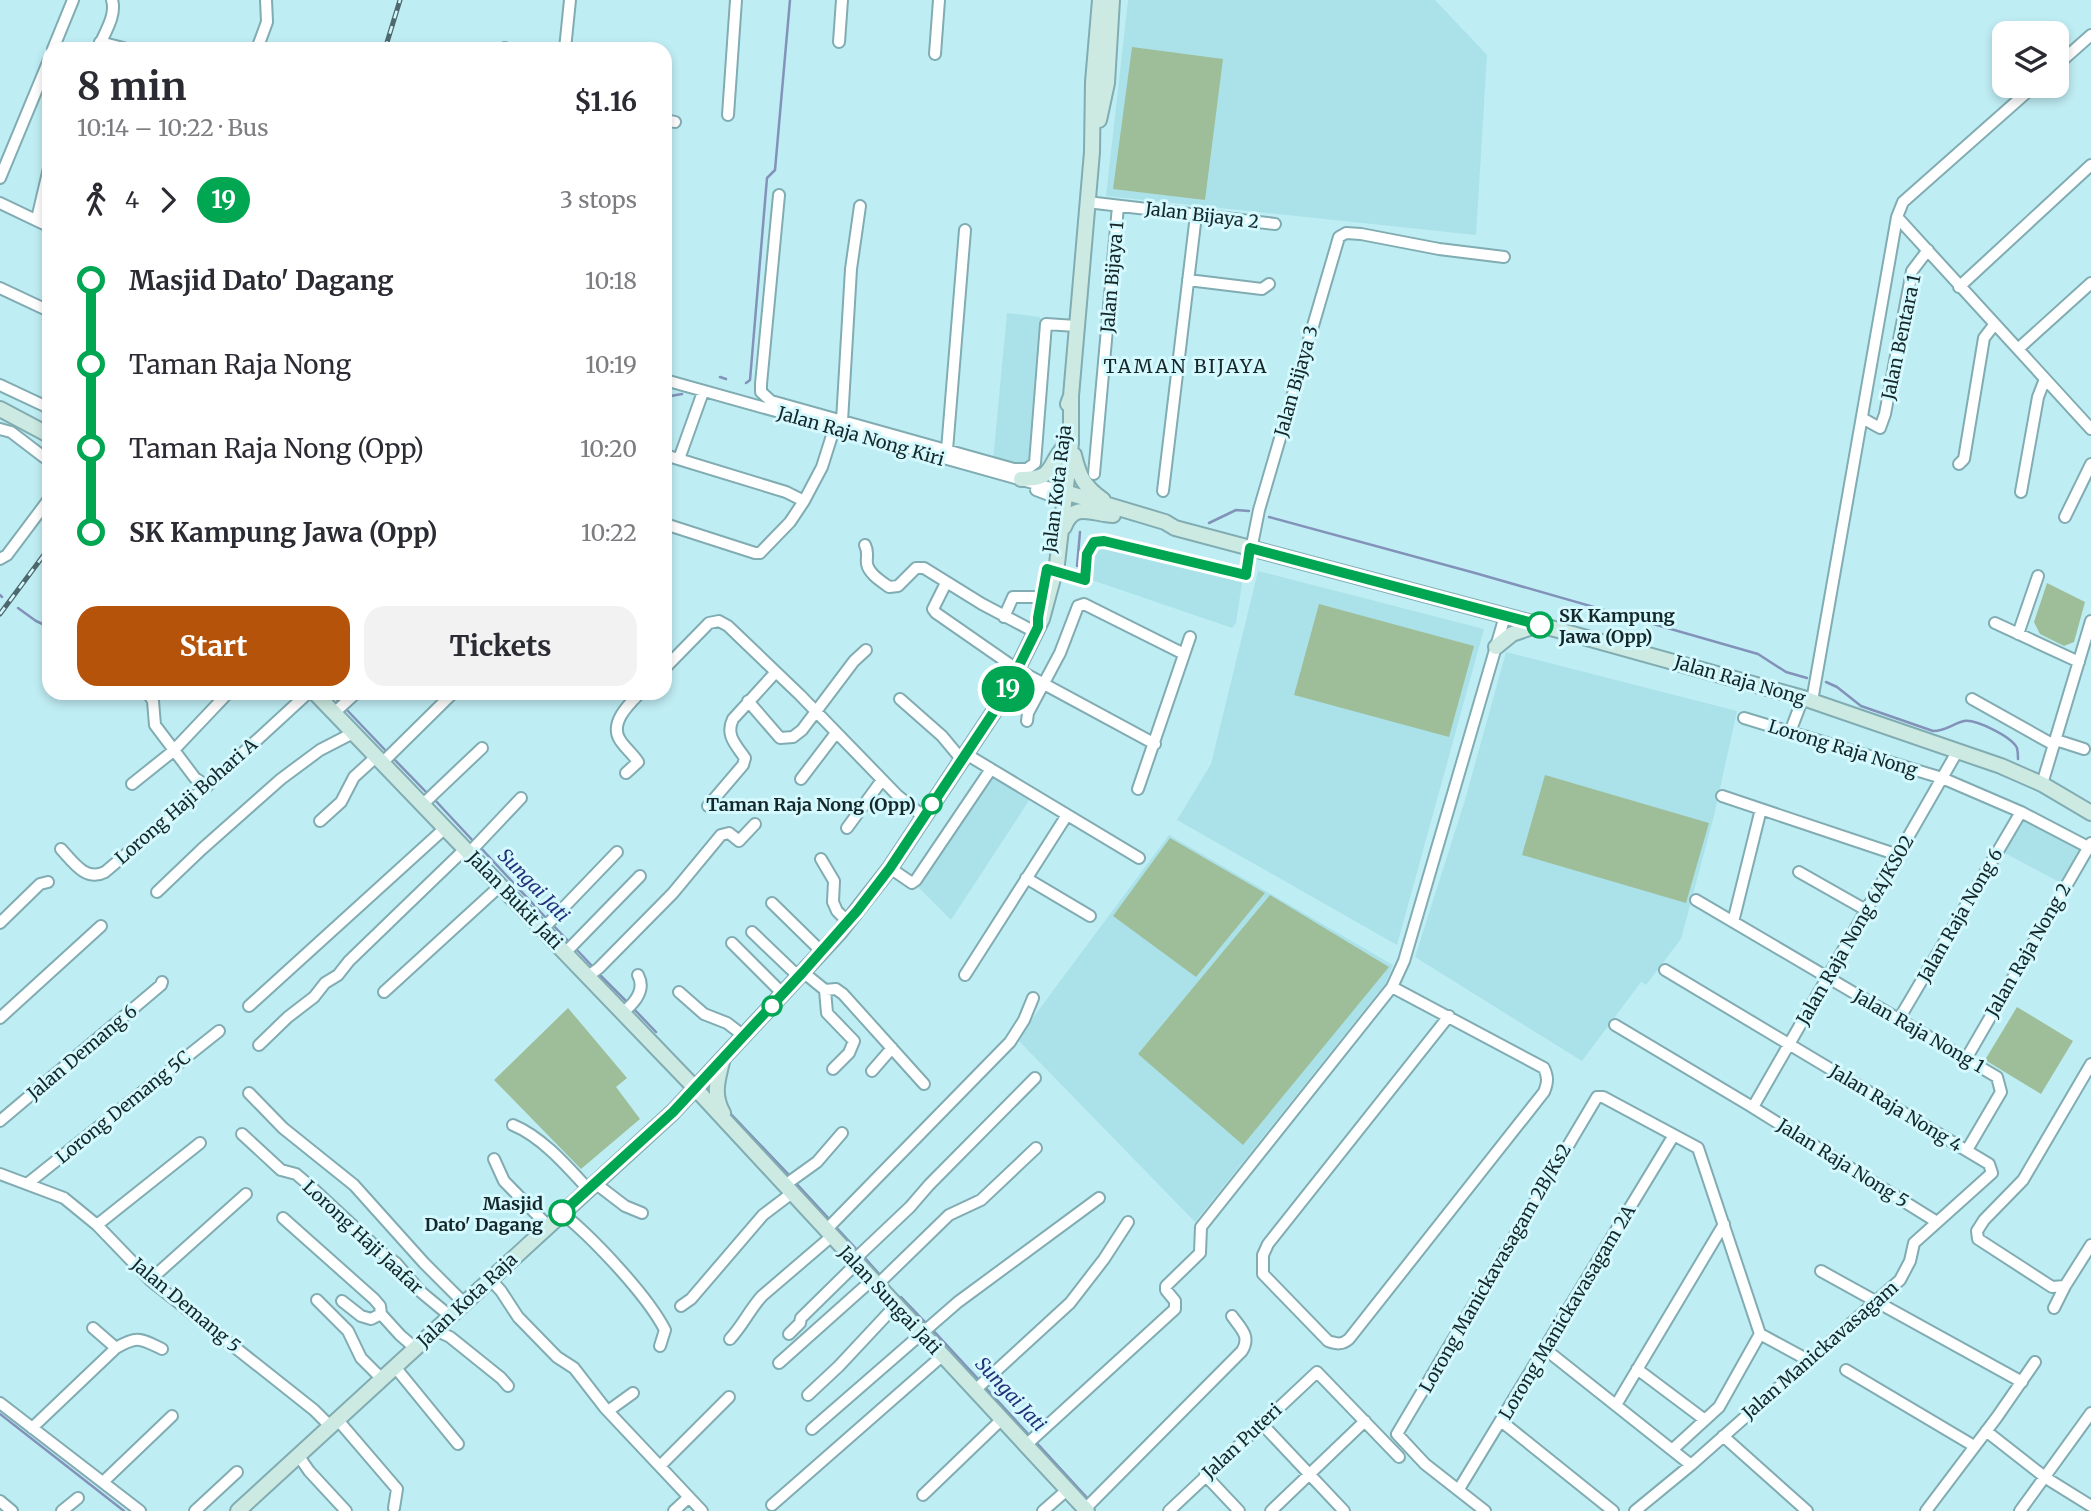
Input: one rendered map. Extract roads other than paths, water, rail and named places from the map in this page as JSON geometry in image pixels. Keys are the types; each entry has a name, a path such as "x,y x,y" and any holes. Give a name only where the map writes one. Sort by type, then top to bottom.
{"main road":[{"name":"Jalan Kota Raja","path":"246,1508 298,1455 673,1112 848,922 890,868 1003,698 1037,629 1042,597 1051,570 1068,445 1067,406 1071,396 1092,152 1093,82 1100,0"},
{"name":"Jalan Kota Raja","path":"1092,152 1107,83 1112,0"},
{"path":"0,409 42,431"},
{"path":"1021,479 1037,480 1046,474 1068,445"},
{"path":"1068,445 1084,486 1114,511"},
{"name":"Jalan Raja Nong","path":"1061,495 1162,529 1175,528 1808,699 2001,766 2042,784 2091,813"},
{"path":"1060,537 1061,495"},
{"path":"1037,629 1042,620 1060,537 1069,516 1085,510 1114,511"},
{"path":"1496,647 1512,634 1540,625"},
{"name":"Jalan Bukit Jati","path":"345,703 353,733 428,799 444,829 472,848 500,886 570,948 628,1008 670,1062 695,1088"},
{"path":"670,1062 697,1070 720,1061"},
{"path":"720,1061 716,1084 717,1103 729,1124"},
{"name":"Jalan Sungai Jati","path":"695,1088 791,1184 858,1258 875,1283 896,1305 926,1329 942,1356 979,1387 1001,1420 1030,1441 1067,1490 1089,1506"},
{"path":"673,1112 696,1105 729,1124"}],"street":[{"path":"56,42 74,0"},
{"path":"100,42 114,6 111,0"},
{"path":"260,42 267,22 266,0"},
{"path":"566,42 570,0"},
{"path":"728,115 736,0"},
{"path":"839,42 842,0"},
{"path":"935,54 939,0"},
{"path":"2069,54 2091,35"},
{"path":"0,178 42,77"},
{"path":"1790,732 1808,699 1897,218 1903,202 2020,98"},
{"path":"1959,287 2091,165"},
{"path":"779,195 761,391 774,403 838,425 1022,470 1027,469 1035,463 1046,324 1076,326"},
{"name":"Jalan Bijaya 2","path":"1087,202 1275,223"},
{"path":"0,203 42,224"},
{"path":"672,526 760,553 790,522 804,501 822,467 838,425 851,269 860,206"},
{"name":"Jalan Bijaya 1","path":"1094,474 1118,206"},
{"path":"1163,491 1196,215"},
{"path":"1897,218 2091,429"},
{"path":"947,450 965,230"},
{"name":"Jalan Bijaya 3","path":"1250,548 1336,242 1342,235 1361,233 1439,249 1504,257"},
{"name":"Jalan Bentara 1","path":"1862,418 1880,428 1885,414 1912,271 1928,250"},
{"path":"1188,280 1262,289 1269,284"},
{"path":"2018,349 2091,283"},
{"path":"0,288 42,308"},
{"path":"1959,464 1964,459 1984,338 1994,325"},
{"path":"2021,492 2038,397 2045,379"},
{"name":"Jalan Raja Nong Kiri","path":"672,382 838,425 1009,475 1061,495"},
{"path":"0,384 42,405"},
{"path":"679,459 703,392"},
{"path":"1,432 11,432 42,456"},
{"path":"672,456 786,492 804,501"},
{"path":"2065,517 2091,464"},
{"path":"1002,475 1061,495"},
{"path":"0,559 7,555 42,508"},
{"path":"1051,570 1085,580 1087,554 1094,542 1104,541 1246,575 1250,548"},
{"path":"865,545 870,572 889,587 898,586 916,568 924,568 1004,617 1037,629"},
{"path":"2018,634 2038,576"},
{"path":"946,583 934,603 933,609 936,613 1018,670 1155,744"},
{"path":"1004,617 1013,597 1042,597"},
{"path":"1027,721 1028,713 1060,653 1078,606 1084,604 1184,654"},
{"path":"1030,1441 1175,1309 1175,1301 1166,1286 1200,1253 1201,1227 1392,987 1404,961 1505,616"},
{"path":"672,661 709,623 719,621 728,626 800,695 882,780 924,817"},
{"path":"2042,784 2091,621"},
{"path":"1995,623 2079,662"},
{"path":"1138,789 1190,636"},
{"path":"748,701 780,738 793,737 802,730 866,650"},
{"path":"708,806 743,765 745,758 729,734 728,727 775,673"},
{"path":"900,699 964,757 991,769 1139,858"},
{"path":"1972,699 2055,743 2084,749"},
{"path":"152,700 155,725 175,748 195,778 207,786"},
{"path":"132,784 175,748 221,700"},
{"name":"Lorong Haji Bohari A","path":"61,849 85,873 98,876 207,786 300,700"},
{"path":"320,821 341,802 352,780 380,759 445,700"},
{"path":"626,773 638,762 618,739 618,722 624,708 633,700"},
{"name":"Lorong Raja Nong","path":"1744,718 1942,779 2021,812"},
{"path":"158,892 202,849 308,758 353,733"},
{"path":"801,779 836,733"},
{"path":"428,799 482,748"},
{"name":"Jalan Raja Nong 6A/KS02","path":"1751,1106 1957,752"},
{"path":"890,868 912,883 991,769"},
{"path":"847,828 882,780"},
{"path":"1722,796 1898,855"},
{"path":"259,1045 314,997 325,983 338,975 349,961 472,848 521,798"},
{"path":"1733,922 1761,809"},
{"path":"2021,812 2090,845"},
{"name":"Jalan Raja Nong 6","path":"1899,1019 2021,812"},
{"path":"965,975 1067,815"},
{"path":"593,973 673,893 721,835 729,833 739,841 755,824"},
{"path":"249,1006 444,829"},
{"name":"Jalan Raja Nong 2","path":"1966,1059 2090,845"},
{"path":"547,925 617,852"},
{"path":"821,859 834,881 833,902 837,911 848,922"},
{"path":"1799,872 1866,910"},
{"path":"570,948 640,876"},
{"path":"1027,878 1090,916"},
{"path":"0,923 40,884 48,882"},
{"path":"384,992 396,978 500,886"},
{"name":"Jalan Raja Nong 1","path":"1696,900 1997,1077 2001,1092 1967,1150"},
{"path":"772,903 822,952"},
{"path":"0,1018 101,926"},
{"path":"752,932 801,975 825,990 836,989 843,993 924,1084"},
{"path":"732,943 783,994"},
{"name":"Jalan Raja Nong 4","path":"1665,970 1989,1164 1992,1173 1989,1178"},
{"path":"628,1008 641,989 642,982 638,975"},
{"name":"Jalan Demang 6","path":"0,1121 162,982"},
{"path":"1392,987 1449,1016 1544,1068 1547,1075 1544,1092 1349,1339 1344,1343 1328,1341 1263,1273 1263,1255 1268,1244 1449,1016"},
{"path":"825,990 827,1013 854,1041 849,1054 833,1069"},
{"path":"679,992 704,1014 727,1023 744,1036"},
{"path":"730,1339 742,1327 752,1307 762,1296 1010,1042 1024,1020 1033,998"},
{"name":"Jalan Raja Nong 5","path":"1615,1025 1937,1222"},
{"name":"Lorong Demang 5C","path":"27,1184 219,1031"},
{"path":"872,1071 891,1048"},
{"path":"2065,1286 2052,1287 1978,1239 1978,1231 1984,1220 2024,1180 2091,1064"},
{"path":"789,1334 858,1258 1035,1078"},
{"path":"249,1093 283,1128 354,1185 464,1303"},
{"name":"Lorong Manickavasagam 2B/Ks2","path":"1459,1489 1425,1464 1396,1434 1592,1102 1597,1097 1603,1097 1674,1135"},
{"path":"513,1125 527,1130 592,1186 642,1213"},
{"path":"681,1306 691,1299 791,1184 817,1162 842,1133"},
{"name":"Lorong Haji Jaafar","path":"242,1134 281,1170 296,1174 309,1185 396,1263 421,1292 450,1316"},
{"path":"1674,1135 1698,1149 1760,1334 1808,1360"},
{"name":"Lorong Manickavasagam 2A","path":"1459,1489 1674,1135"},
{"path":"97,1225 200,1143"},
{"path":"779,1363 875,1283 949,1216 981,1200 1035,1148"},
{"path":"494,1159 504,1181 548,1226"},
{"name":"Jalan Demang 5","path":"0,1174 64,1198 97,1225 150,1280 334,1423 397,1489 394,1508"},
{"name":"Jalan Manickavasagam","path":"1634,1511 1691,1465 1900,1280 1908,1266 1914,1242 1989,1178"},
{"path":"150,1280 246,1194"},
{"path":"812,1429 926,1329 1006,1264 1099,1198"},
{"path":"562,1213 578,1226 659,1318 665,1330 660,1346"},
{"path":"284,1218 374,1299 382,1314 415,1348"},
{"path":"979,1387 1070,1303 1128,1222"},
{"path":"1616,1405 1724,1224"},
{"path":"2054,1308 2091,1245"},
{"path":"1822,1271 2022,1382"},
{"path":"490,1279 518,1317 557,1357 573,1368 608,1411 702,1511"},
{"path":"317,1300 348,1331 361,1358 382,1379"},
{"path":"342,1301 361,1316 371,1319 382,1314"},
{"path":"808,1395 896,1305"},
{"path":"1089,1506 1242,1351 1246,1344 1246,1335 1232,1316"},
{"path":"93,1328 116,1348"},
{"path":"435,1330 450,1337 508,1386"},
{"path":"1672,1450 1719,1407 1760,1334"},
{"path":"32,1427 116,1348 130,1340 141,1339 162,1349"},
{"path":"1545,1349 1691,1465"},
{"path":"772,1505 942,1356"},
{"path":"1926,1511 2035,1362"},
{"path":"395,1367 458,1444"},
{"path":"1637,1369 1704,1420"},
{"path":"1846,1370 1974,1446"},
{"name":"Jalan Puteri","path":"1169,1511 1317,1372 1365,1421"},
{"path":"608,1411 633,1393"},
{"path":"660,1466 729,1397"},
{"path":"0,1403 140,1511"},
{"path":"103,1482 173,1416"},
{"path":"2020,1511 2089,1419"},
{"path":"923,1495 1001,1420"},
{"path":"1271,1511 1365,1421 1399,1457"},
{"path":"1501,1421 1613,1511"},
{"path":"1261,1423 1344,1511"},
{"path":"1986,1431 2046,1478 2091,1506"},
{"path":"1723,1436 1807,1511"},
{"path":"298,1455 346,1511"},
{"path":"195,1511 237,1472"},
{"path":"1205,1475 1239,1511"},
{"path":"1459,1489 1485,1511"},
{"path":"1043,1511 1067,1490"},
{"path":"674,1511 688,1498"},
{"path":"62,1511 78,1499"},
{"path":"0,1501 12,1511"}],"waterway":[{"path":"746,383 750,380 767,178 775,170 790,0"},
{"path":"720,377 726,379"},
{"path":"672,396 682,394"},
{"path":"1209,523 1236,510 1249,511"},
{"path":"1269,517 1758,654 1786,672 1807,678"},
{"path":"1077,566 1080,532"},
{"name":"Sungai Jati","path":"18,608 42,624"},
{"path":"1826,682 1861,706 1933,731 1964,721 1985,726 2014,744 2018,759"},
{"name":"Sungai Jati","path":"337,700 341,704"},
{"name":"Sungai Jati","path":"346,709 387,752"},
{"name":"Sungai Jati","path":"392,757 429,795"},
{"name":"Sungai Jati","path":"434,799 475,843"},
{"name":"Sungai Jati","path":"480,847 547,919"},
{"name":"Sungai Jati","path":"552,924 571,944"},
{"name":"Sungai Jati","path":"576,949 593,967"},
{"name":"Sungai Jati","path":"597,972 627,1002"},
{"name":"Sungai Jati","path":"632,1007 656,1032"},
{"name":"Sungai Jati","path":"729,1112 791,1177"},
{"name":"Sungai Jati","path":"795,1182 831,1221"},
{"name":"Sungai Jati","path":"835,1226 859,1252"},
{"name":"Sungai Jati","path":"864,1257 880,1275"},
{"name":"Sungai Jati","path":"901,1297 926,1323"},
{"name":"Sungai Jati","path":"931,1328 979,1380"},
{"name":"Sungai Jati","path":"983,1385 1031,1437"},
{"path":"0,1414 124,1511"},
{"name":"Sungai Jati","path":"1035,1441 1090,1501"}],"railway":[{"path":"387,42 400,0"},
{"path":"0,614 42,557"}],"place":[{"name":"SK Kampung Jawa (Opp)","path":"1540,625"},
{"name":"Taman Raja Nong (Opp)","path":"932,804"},
{"name":"Masjid Dato' Dagang","path":"562,1213"}],"district":[{"name":"TAMAN BIJAYA","path":"1186,366"}]}
